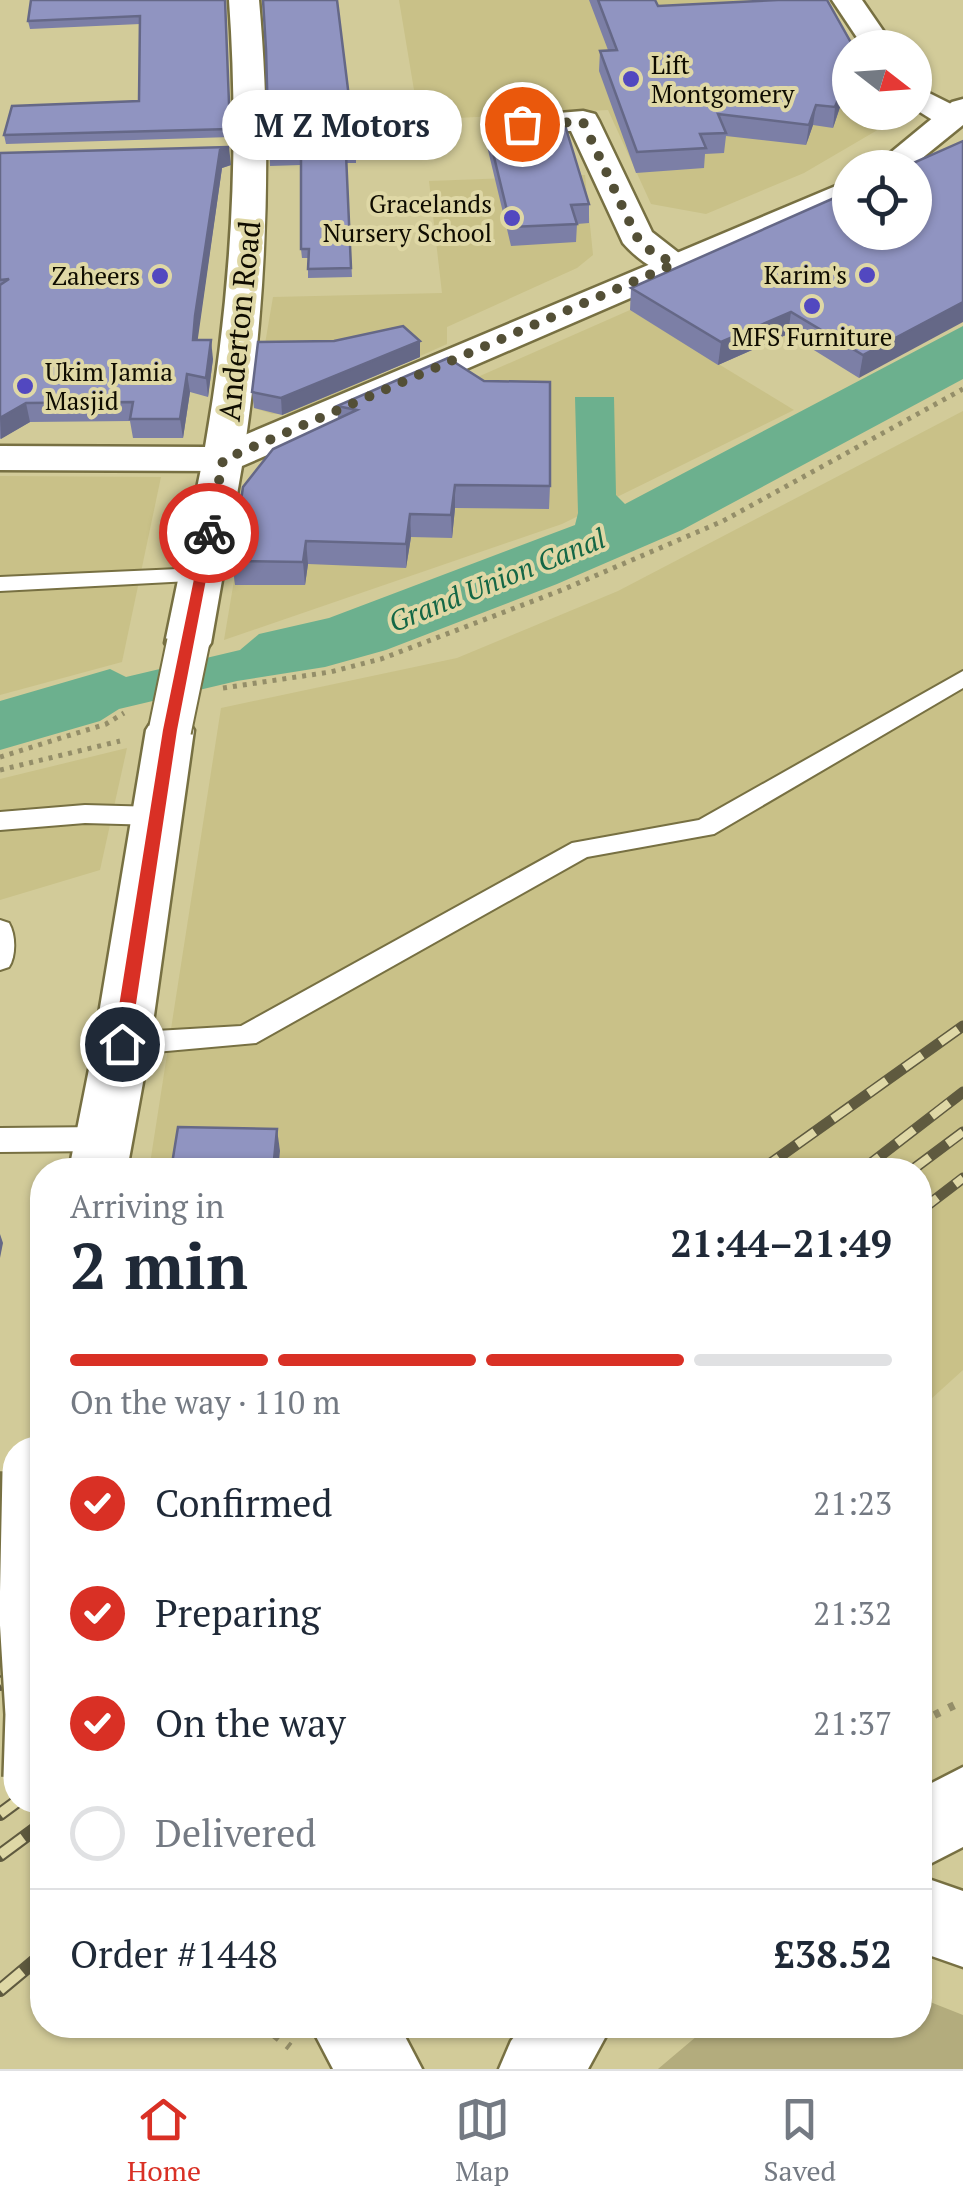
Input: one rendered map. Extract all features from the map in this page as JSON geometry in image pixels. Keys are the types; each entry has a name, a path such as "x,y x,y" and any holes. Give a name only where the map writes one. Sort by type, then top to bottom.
{"main road":[{"name":"Anderton Road","path":"101,1154 157,816 155,719 188,642 223,460 248,290 253,224 251,94 244,0"},
{"path":"847,0 868,30"},
{"path":"911,150 957,113 932,103"},
{"path":"522,124 583,122 636,236 648,249 674,264"},
{"path":"212,152 251,151"},
{"path":"0,458 223,460 832,198"},
{"path":"932,1824 963,1804"},
{"path":"932,1918 963,1929"},
{"path":"359,2038 382,2069"},
{"path":"539,2069 562,2038"}],"lane":[{"path":"0,584 201,575"},
{"path":"122,1044 246,1036 581,849 705,828 963,678"},
{"path":"0,821 84,814 157,816"},
{"path":"0,930 0,960"},
{"path":"0,1140 101,1154"}],"path":[{"path":"208,692 330,672 381,658 562,590 723,521 963,389"},
{"path":"0,757 106,724 124,713 155,719"},
{"path":"0,770 155,719"},
{"path":"932,1716 963,1701"}],"shaded area":[{"name":"Lift Montgomery","path":"399,0 821,0 839,30 832,30 832,130 877,130 843,150 832,150 832,157 804,173 706,214 651,204 608,110 419,120"},
{"path":"585,175 593,255 577,268 447,327 447,344 291,414 272,414 254,408 273,297 442,293 429,181"},
{"path":"630,310 794,410 562,524 224,640 246,509 464,383"},
{"path":"963,411 963,1370 932,1398 932,1158 151,1158 221,708 457,658 618,591"},
{"path":"0,476 161,477 122,662 0,695"},
{"path":"127,748 100,870 0,900 0,779"},
{"path":"932,2003 963,2015 963,2069 658,2069 695,2038 932,2038"}],"water":[{"name":"Grand Union Canal","path":"963,326 963,379 682,530 557,584 386,650 325,667 237,681 119,709 100,721 0,750 0,701 110,669 126,677 240,650 259,634 329,618 575,525 575,397 614,397 616,495 625,504"}],"building":[{"path":"31,0 225,0 230,129 4,135 12,106 139,101 140,16 28,21"},
{"path":"263,0 337,0 356,154 346,154 351,268 308,269 309,249 301,249 301,156 269,157"},
{"path":"598,0 655,0 658,6 827,0 844,30 832,30 832,107 816,105 809,125 718,114 726,133 700,134 706,148 637,152 600,51 617,50"},
{"path":"564,122 589,204 571,205 577,224 511,227 487,128"},
{"path":"963,141 963,302 863,355 791,312 721,342 631,288 832,199 832,250 932,250 932,155"},
{"path":"229,147 220,150 195,316 193,340 211,340 206,378 187,374 180,419 130,419 133,402 26,403 0,418 0,285 9,279 0,280 0,153"},
{"path":"403,326 420,341 281,398 252,392 258,342 334,341"},
{"path":"448,358 484,381 550,382 550,486 455,485 451,515 410,514 406,544 306,541 303,562 232,561 243,487 273,449 357,410 337,406"},
{"path":"178,1127 277,1129 274,1158 173,1158"}],"railway":[{"path":"778,1158 963,1026"},
{"path":"878,1158 963,1092"},
{"path":"928,1158 963,1132"},
{"path":"932,1202 963,1178"},
{"path":"0,1684 30,1664"},
{"path":"0,1814 30,1792"},
{"path":"0,1855 30,1833"},
{"path":"0,1990 30,1965"}],"way so far":[{"path":"209,533 223,460 674,264 648,249 636,236 583,122 522,124"}],"place":[{"name":"Lift Montgomery","path":"631,79"},
{"name":"M Z Motors","path":"522,124"},
{"name":"Gracelands Nursery School","path":"512,218"},
{"name":"Karim's","path":"867,275"},
{"name":"Zaheers","path":"160,276"},
{"name":"MFS Furniture","path":"812,306"},
{"name":"Ukim Jamia Masjid","path":"25,386"}],"route":[{"path":"122,1044 170,730 209,533"}]}
